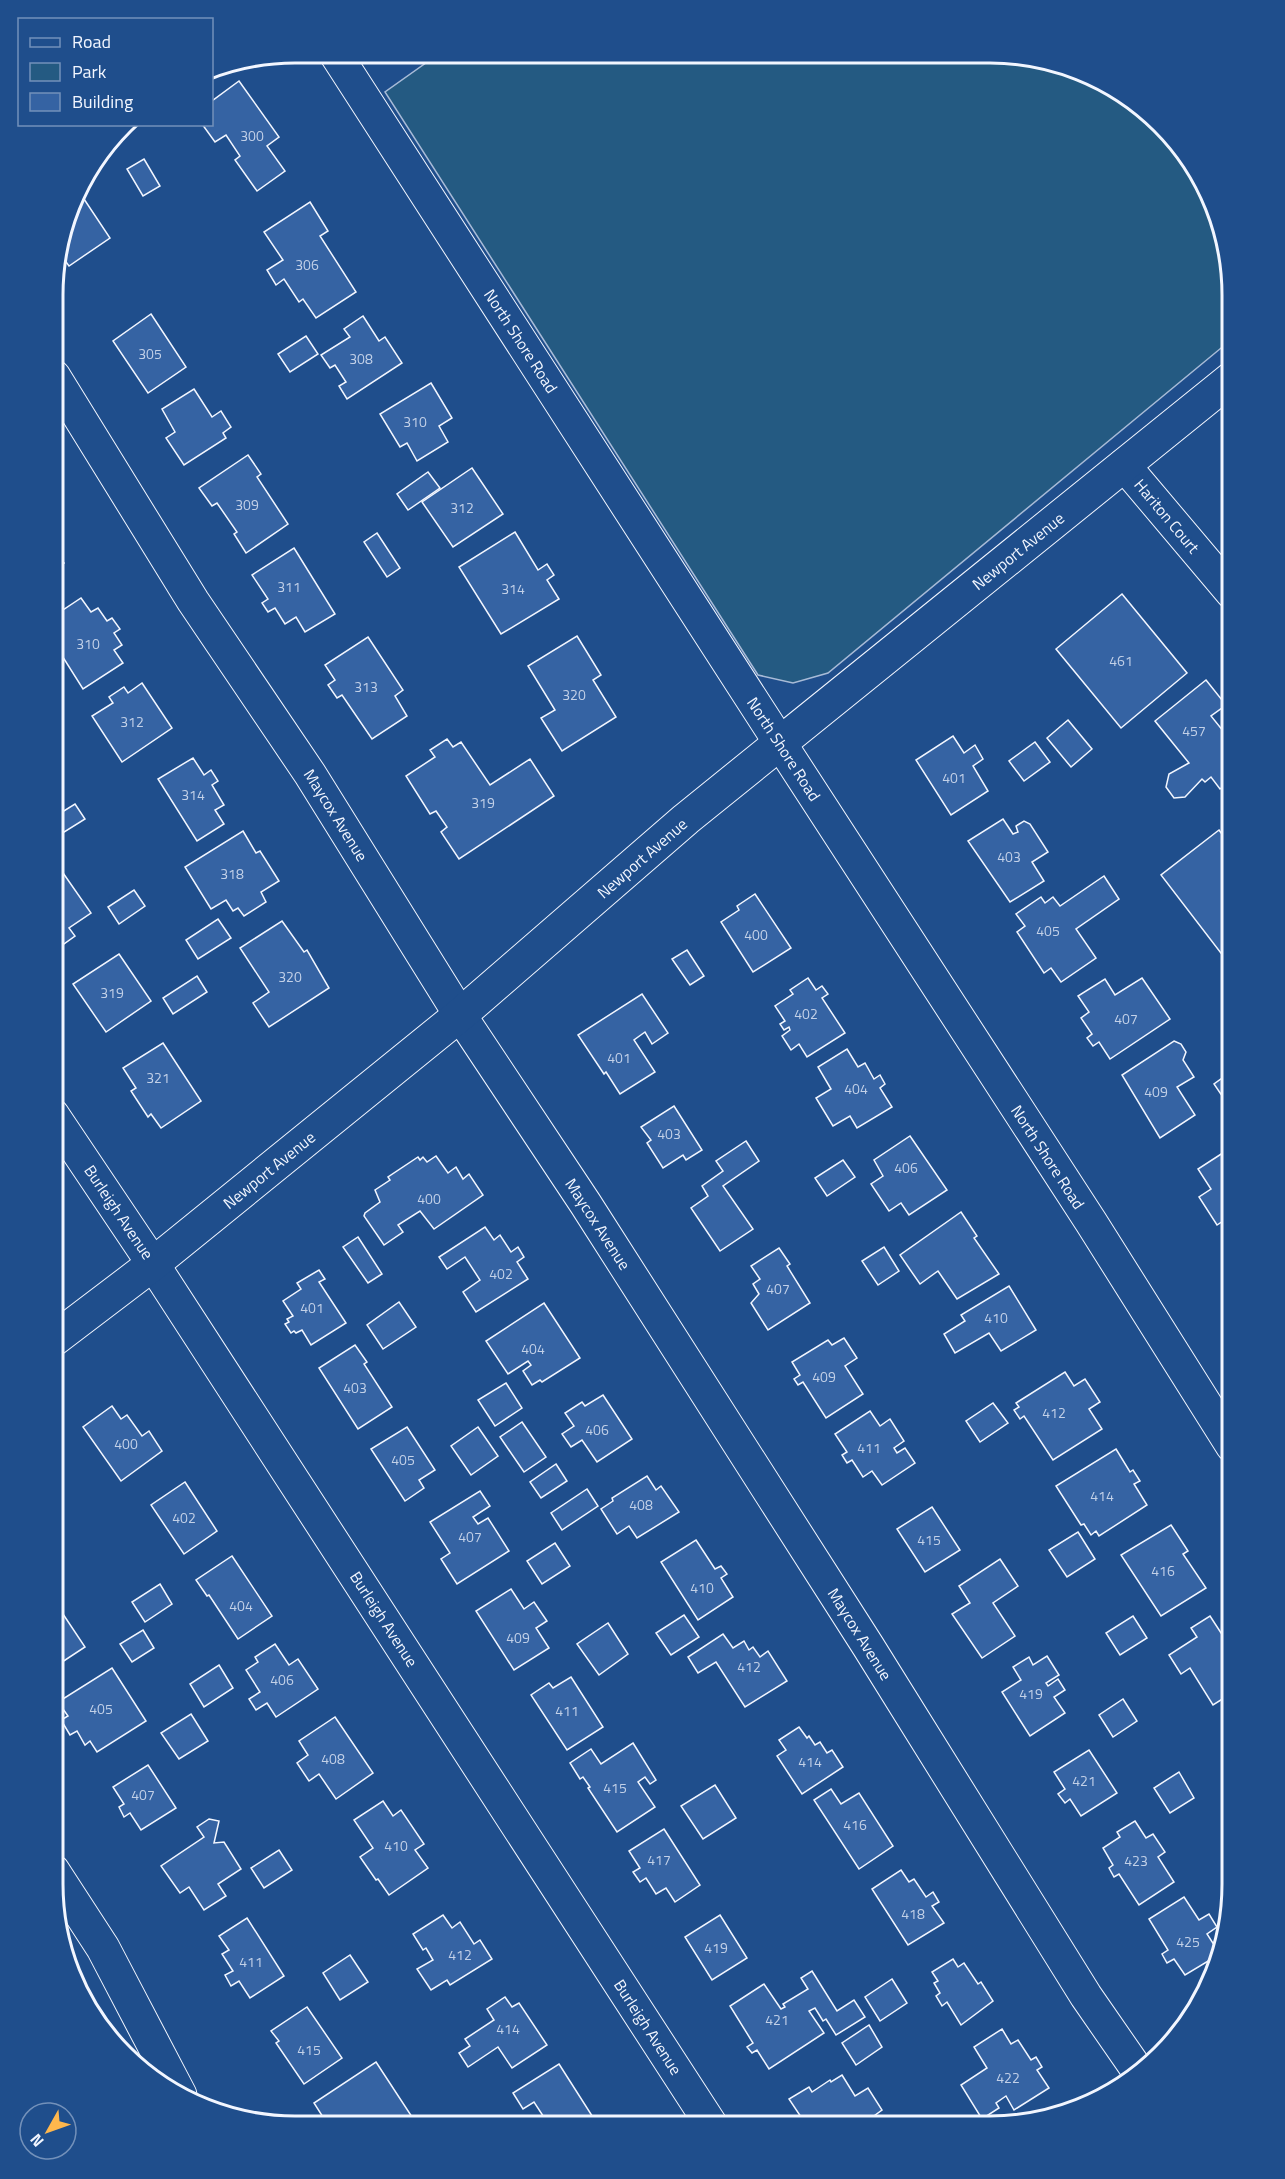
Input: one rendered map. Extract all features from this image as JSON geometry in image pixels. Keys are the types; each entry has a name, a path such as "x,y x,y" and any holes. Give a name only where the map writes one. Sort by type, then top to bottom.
{"street":[{"name":"North Shore Road","path":"341,63 1091,1222 1222,1430"},
{"name":"Newport Avenue","path":"63,1332 153,1264 460,1015 686,819 1222,386"},
{"name":"Maycox Avenue","path":"63,391 193,601 310,774 460,1015 585,1203 868,1646 1086,1996 1134,2065"},
{"name":"Hariton Court","path":"1124,465 1222,581"},
{"name":"Burleigh Avenue","path":"63,1129 706,2116"},
{"path":"63,1888 103,1948 173,2081"}],"green space":[{"path":"426,63 1005,63 1035,67 1065,75 1106,94 1131,111 1164,142 1191,179 1210,220 1218,250 1222,280 1222,347 828,673 793,683 758,675 385,92"}],"building":[{"path":"239,81 279,137 267,146 285,171 257,191 235,160 240,156 226,135 215,142 203,126 213,126 213,100"},
{"path":"144,159 160,186 143,196 127,169"},
{"path":"84,199 110,238 69,266 66,261 67,250 75,220"},
{"path":"310,202 328,231 320,236 356,292 316,318 303,299 299,302 284,279 276,285 267,270 283,260 264,232"},
{"path":"151,314 186,367 148,393 113,341"},
{"path":"363,316 379,341 385,337 402,363 347,399 339,386 346,382 335,365 330,368 321,355 350,337 344,329"},
{"path":"306,336 318,354 290,372 278,354"},
{"path":"431,383 452,418 439,426 448,442 417,461 407,443 400,447 380,414"},
{"path":"194,389 212,417 221,411 231,427 223,433 226,438 184,465 166,438 175,432 162,409"},
{"path":"248,455 261,474 257,477 288,524 246,553 234,534 237,532 217,503 212,506 199,488"},
{"path":"472,468 503,514 453,547 422,502"},
{"path":"428,472 440,488 408,510 397,494"},
{"path":"515,532 538,570 547,564 554,575 547,580 559,599 501,634 459,567"},
{"path":"377,533 400,568 387,577 364,542"},
{"path":"294,548 335,614 305,632 296,617 285,624 275,608 268,612 262,603 268,599 252,575"},
{"path":"1122,594 1187,673 1121,728 1056,649"},
{"path":"81,598 91,612 98,608 107,621 112,618 120,629 114,633 122,645 114,650 123,663 83,689 63,657 63,610"},
{"path":"577,636 601,675 593,680 616,717 562,751 541,718 555,710 528,666"},
{"path":"368,637 403,690 395,696 407,716 372,739 342,695 337,698 328,685 335,680 325,665"},
{"path":"1206,680 1222,700 1222,708 1211,716 1222,730 1222,787 1220,789 1211,777 1205,782 1202,779 1185,797 1174,798 1166,787 1169,774 1189,763 1155,721"},
{"path":"142,683 172,728 122,762 92,716 113,703 109,697 124,687 128,693"},
{"path":"1068,720 1092,749 1071,767 1047,738"},
{"path":"953,736 964,753 975,745 983,759 973,766 988,791 951,815 916,760"},
{"path":"447,739 453,747 461,742 490,785 530,759 554,796 459,859 441,832 447,827 436,811 430,814 406,776 435,757 430,750"},
{"path":"1035,742 1050,762 1024,781 1009,761"},
{"path":"193,758 204,775 211,770 218,781 212,785 224,805 215,810 224,824 197,841 158,779"},
{"path":"75,804 85,819 63,833 63,811"},
{"path":"1003,819 1013,834 1018,832 1016,826 1024,821 1030,824 1048,852 1032,862 1044,881 1010,902 968,841"},
{"path":"1219,830 1222,834 1222,954 1161,875"},
{"path":"243,831 256,853 260,851 279,881 261,892 266,902 244,916 238,908 233,911 226,900 211,909 185,867"},
{"path":"63,873 91,913 69,928 75,936 63,945"},
{"path":"1104,876 1119,899 1076,929 1096,958 1061,982 1051,968 1044,973 1017,932 1025,926 1016,914 1041,897 1045,903 1053,897 1060,906"},
{"path":"134,890 145,906 119,924 108,907"},
{"path":"755,894 791,948 753,972 721,922 739,910 737,906"},
{"path":"218,919 231,938 198,959 186,940"},
{"path":"282,921 304,952 307,950 329,988 269,1027 253,1003 269,992 240,948"},
{"path":"687,950 704,976 690,985 672,959"},
{"path":"119,954 151,1001 106,1032 73,984"},
{"path":"197,976 207,992 173,1014 163,998"},
{"path":"808,978 816,990 822,986 828,994 822,998 845,1033 807,1057 799,1044 791,1050 782,1036 790,1030 789,1027 784,1030 780,1024 785,1021 775,1006 793,994 790,990"},
{"path":"1142,978 1170,1019 1110,1059 1099,1042 1093,1046 1087,1038 1092,1034 1081,1018 1089,1012 1078,996 1105,979 1115,995"},
{"path":"642,994 668,1033 652,1044 645,1032 634,1040 655,1072 620,1094 578,1035"},
{"path":"1174,1041 1181,1044 1186,1052 1183,1060 1194,1077 1177,1087 1195,1115 1160,1138 1122,1075"},
{"path":"163,1043 201,1101 161,1128 151,1114 148,1117 131,1091 136,1088 123,1068"},
{"path":"847,1049 858,1067 865,1063 874,1079 880,1075 885,1084 880,1088 892,1107 857,1128 850,1116 833,1126 816,1098 831,1089 818,1067"},
{"path":"1222,1078 1222,1096 1214,1084"},
{"path":"674,1106 702,1150 686,1160 683,1155 663,1168 647,1143 651,1140 641,1127"},
{"path":"910,1136 947,1190 909,1215 901,1203 889,1211 871,1184 883,1176 874,1160"},
{"path":"746,1141 759,1161 723,1186 753,1229 720,1251 691,1208 708,1196 702,1186 723,1171 716,1161"},
{"path":"1222,1153 1222,1222 1217,1225 1199,1197 1211,1189 1198,1169"},
{"path":"436,1156 448,1173 456,1167 463,1179 469,1174 483,1195 434,1229 420,1211 398,1225 403,1232 384,1245 364,1216 380,1202 375,1190 390,1180 388,1177 418,1157 420,1160 423,1157 427,1162"},
{"path":"843,1160 855,1177 827,1196 815,1178"},
{"path":"961,1212 977,1236 974,1238 999,1274 957,1299 938,1271 920,1284 900,1255"},
{"path":"485,1227 494,1240 500,1235 511,1252 518,1247 524,1257 517,1262 528,1279 476,1312 463,1292 480,1280 465,1257 447,1269 439,1257"},
{"path":"358,1237 382,1274 368,1283 343,1247"},
{"path":"884,1247 899,1271 878,1285 862,1261"},
{"path":"779,1248 790,1264 787,1266 810,1303 768,1330 751,1303 759,1294 753,1284 760,1279 751,1266"},
{"path":"319,1270 325,1279 319,1282 346,1323 311,1345 302,1330 291,1333 285,1324 289,1322 287,1319 293,1316 283,1301 301,1289 297,1283"},
{"path":"1009,1286 1036,1330 1001,1351 989,1333 955,1353 944,1334 965,1321 961,1315"},
{"path":"399,1302 416,1327 383,1349 367,1325"},
{"path":"544,1303 580,1358 542,1382 540,1380 532,1385 523,1371 531,1365 528,1361 508,1374 486,1341"},
{"path":"844,1338 857,1358 845,1366 863,1394 826,1418 803,1382 798,1385 794,1379 800,1375 792,1362 828,1340 832,1345"},
{"path":"355,1345 367,1362 364,1364 392,1407 358,1429 319,1368"},
{"path":"1065,1372 1074,1386 1085,1379 1100,1402 1089,1409 1102,1429 1053,1460 1024,1416 1020,1419 1014,1410 1019,1407 1016,1403"},
{"path":"506,1383 522,1408 495,1426 478,1400"},
{"path":"603,1395 632,1439 597,1462 582,1440 571,1447 562,1434 574,1426 565,1413 582,1402 585,1406"},
{"path":"993,1403 1008,1423 980,1442 966,1421"},
{"path":"112,1406 121,1419 127,1415 142,1436 149,1431 162,1451 121,1481 83,1427"},
{"path":"870,1411 880,1426 890,1419 904,1441 894,1448 897,1453 905,1448 915,1463 882,1485 872,1471 863,1477 852,1460 847,1463 842,1455 847,1452 835,1434"},
{"path":"522,1422 546,1457 524,1472 500,1437"},
{"path":"407,1427 435,1470 419,1480 424,1488 405,1501 371,1449"},
{"path":"478,1427 498,1456 471,1475 451,1446"},
{"path":"1116,1449 1130,1472 1133,1470 1140,1481 1134,1484 1147,1505 1099,1536 1096,1531 1091,1535 1084,1524 1081,1525 1056,1486"},
{"path":"556,1464 567,1481 541,1498 530,1482"},
{"path":"647,1476 656,1490 661,1486 679,1512 637,1538 629,1526 617,1534 601,1509 613,1501 612,1498"},
{"path":"185,1482 217,1531 184,1554 151,1505"},
{"path":"587,1489 598,1506 562,1530 551,1513"},
{"path":"480,1491 490,1506 473,1517 478,1524 488,1518 509,1551 457,1584 441,1559 450,1553 430,1522"},
{"path":"932,1507 960,1550 925,1572 897,1529"},
{"path":"1171,1525 1188,1551 1183,1554 1206,1588 1161,1616 1121,1555"},
{"path":"1078,1532 1095,1559 1067,1577 1049,1550"},
{"path":"696,1540 715,1569 721,1566 727,1574 721,1578 733,1597 698,1620 661,1562"},
{"path":"555,1543 570,1566 542,1584 527,1561"},
{"path":"232,1556 272,1616 238,1639 209,1595 207,1596 196,1580"},
{"path":"1000,1559 1018,1586 993,1603 1015,1636 982,1658 952,1614 970,1603 959,1586"},
{"path":"160,1584 172,1604 145,1622 132,1602"},
{"path":"511,1589 524,1609 534,1602 547,1621 536,1628 549,1648 514,1670 476,1611"},
{"path":"63,1614 85,1647 63,1661"},
{"path":"684,1615 699,1637 671,1655 656,1633"},
{"path":"1133,1616 1147,1638 1120,1655 1106,1633"},
{"path":"1210,1616 1222,1634 1222,1699 1213,1705 1190,1668 1181,1674 1169,1655 1197,1637 1191,1628"},
{"path":"608,1623 628,1654 599,1675 577,1644"},
{"path":"143,1630 154,1648 132,1662 120,1644"},
{"path":"723,1634 733,1648 744,1641 749,1650 753,1647 760,1657 768,1651 787,1681 745,1707 716,1662 698,1673 688,1657"},
{"path":"275,1644 289,1665 298,1659 318,1689 276,1717 267,1703 256,1710 249,1699 260,1692 246,1670 258,1662 255,1657"},
{"path":"1047,1656 1059,1675 1046,1683 1048,1686 1058,1679 1065,1690 1054,1697 1065,1713 1030,1736 1002,1692 1021,1680 1013,1667 1029,1657 1033,1665"},
{"path":"219,1665 233,1688 204,1707 190,1684"},
{"path":"112,1668 146,1721 97,1752 90,1741 85,1745 77,1731 70,1735 63,1723 63,1719 68,1716 63,1709 63,1699"},
{"path":"571,1677 603,1727 567,1750 531,1695 549,1683 553,1688"},
{"path":"1123,1699 1137,1721 1113,1737 1099,1715"},
{"path":"191,1714 208,1741 179,1759 161,1733"},
{"path":"335,1717 373,1773 336,1799 319,1774 309,1781 297,1763 308,1755 299,1741"},
{"path":"799,1727 815,1745 820,1742 827,1753 832,1750 843,1767 802,1794 777,1756 786,1750 779,1740"},
{"path":"633,1743 656,1780 650,1784 645,1777 638,1782 655,1807 617,1832 588,1788 590,1787 583,1777 580,1779 570,1763 591,1749 601,1764"},
{"path":"1089,1750 1117,1793 1081,1816 1070,1799 1065,1803 1058,1794 1065,1789 1054,1772"},
{"path":"148,1765 176,1808 141,1830 130,1813 124,1817 119,1807 124,1804 113,1787"},
{"path":"1179,1772 1194,1798 1170,1813 1154,1788"},
{"path":"715,1785 736,1818 703,1839 681,1806"},
{"path":"831,1789 841,1804 859,1793 893,1846 859,1869 814,1800"},
{"path":"383,1801 393,1816 401,1810 424,1844 415,1850 428,1868 389,1895 360,1857 373,1848 354,1820"},
{"path":"209,1819 219,1821 214,1843 224,1842 241,1869 218,1884 226,1896 204,1910 189,1887 180,1893 161,1866 204,1837 197,1827"},
{"path":"1135,1821 1146,1838 1153,1834 1165,1852 1158,1857 1174,1882 1139,1905 1119,1874 1114,1877 1109,1868 1113,1865 1103,1848 1120,1837 1117,1832"},
{"path":"664,1829 700,1885 675,1902 666,1888 656,1894 646,1878 640,1882 633,1872 640,1868 629,1851"},
{"path":"279,1850 292,1870 264,1888 251,1868"},
{"path":"901,1870 909,1882 914,1879 926,1897 933,1892 939,1902 932,1906 944,1923 908,1945 872,1889"},
{"path":"1184,1897 1199,1920 1209,1914 1217,1927 1207,1934 1214,1945 1209,1960 1185,1975 1174,1959 1167,1963 1162,1954 1168,1950 1149,1919"},
{"path":"443,1915 452,1928 460,1922 474,1944 480,1940 492,1959 450,1985 447,1980 431,1990 417,1969 433,1960 426,1948 423,1950 413,1934"},
{"path":"720,1915 747,1958 712,1980 685,1937"},
{"path":"247,1918 284,1976 250,1998 239,1981 231,1986 225,1975 233,1971 222,1954 229,1950 219,1936"},
{"path":"350,1955 368,1982 340,2000 323,1973"},
{"path":"953,1959 958,1967 964,1963 978,1984 981,1982 993,2001 961,2025 947,2002 942,2006 936,1996 940,1993 934,1983 938,1981 932,1972"},
{"path":"812,1971 837,2011 854,2000 865,2017 836,2035 826,2019 823,2021 815,2008 809,2011 824,2033 769,2069 757,2050 752,2053 747,2047 753,2043 730,2006 764,1984 781,2009 785,2007 783,2004 808,1989 801,1978"},
{"path":"892,1979 907,2003 880,2021 865,1997"},
{"path":"505,1997 512,2007 519,2003 547,2045 512,2068 498,2047 468,2067 459,2053 470,2046 465,2039 494,2020 487,2009"},
{"path":"307,2007 342,2058 304,2084 276,2043 279,2041 271,2031"},
{"path":"869,2025 882,2047 856,2065 842,2043"},
{"path":"1002,2029 1011,2044 1018,2040 1031,2060 1036,2057 1042,2067 1037,2070 1049,2088 1014,2110 1006,2096 996,2103 999,2108 987,2116 980,2116 961,2085 987,2068 974,2047"},
{"path":"376,2062 411,2116 322,2116 314,2103"},
{"path":"559,2064 592,2116 543,2116 534,2102 523,2109 513,2093"},
{"path":"842,2075 855,2096 868,2088 882,2110 874,2116 800,2116 789,2099 809,2087 812,2092 830,2080 831,2082"}]}
